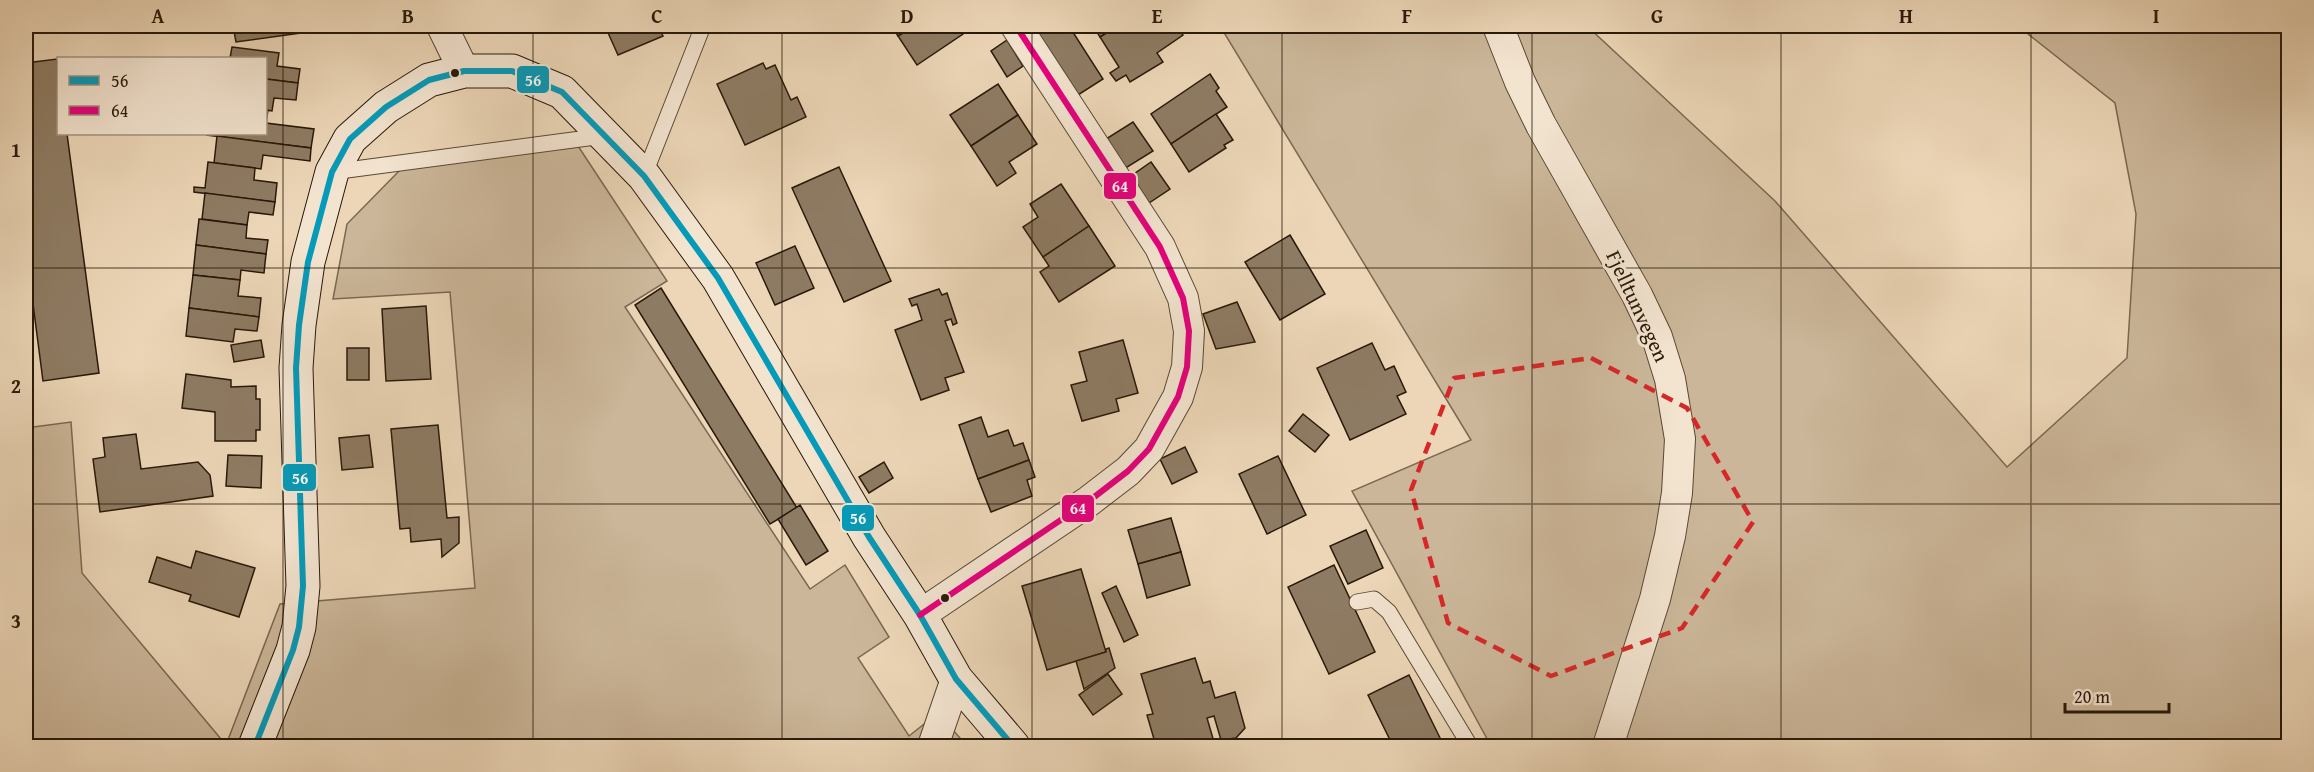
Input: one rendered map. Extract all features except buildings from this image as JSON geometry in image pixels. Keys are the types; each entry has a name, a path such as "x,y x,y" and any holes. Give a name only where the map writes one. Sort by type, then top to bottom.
{"street":[{"path":"442,26 464,70"},
{"path":"460,26 464,70"},
{"path":"920,615 1089,501 1128,471 1149,449 1178,397 1187,367 1189,331 1183,298 1160,247 1016,26"},
{"name":"Fjelltunvegen","path":"1498,26 1520,82 1541,125 1637,295 1658,337 1671,379 1680,439 1677,493 1670,536 1656,599 1608,747"},
{"path":"255,747 293,650 299,627 303,586 296,368 299,324 308,262 333,172 350,139 386,107 429,80 464,70 512,71 562,92 644,177 718,278 869,537 920,615 956,679 1012,747"},
{"path":"933,747 956,679"}],"lane":[{"path":"644,177 703,26"},
{"path":"333,172 605,136"},
{"path":"1357,602 1374,599 1389,612 1470,747"}],"highlighted area":[{"path":"1591,358 1687,408 1753,522 1682,628 1551,676 1448,623 1411,490 1454,378"}],"shaded area":[{"path":"1220,26 1587,26 1775,201 2007,467 2127,358 2136,214 2115,103 2018,26 2288,26 2288,746 1491,746 1352,491 1471,440"},
{"path":"578,146 667,281 625,307 810,589 845,565 889,637 858,658 909,736 938,713 967,746 26,746 26,428 71,422 82,573 226,745 280,604 475,588 450,292 333,299 347,224 403,167"}],"transit line":[{"name":"64","path":"920,615 1089,501 1128,471 1149,449 1178,397 1187,367 1189,331 1183,298 1160,247 1016,26"},
{"name":"56","path":"255,746 293,650 299,627 303,586 296,368 299,325 308,262 332,172 350,139 386,107 429,80 464,71 512,71 562,92 644,176 718,278 869,537 920,615 956,679 1013,746"}]}
